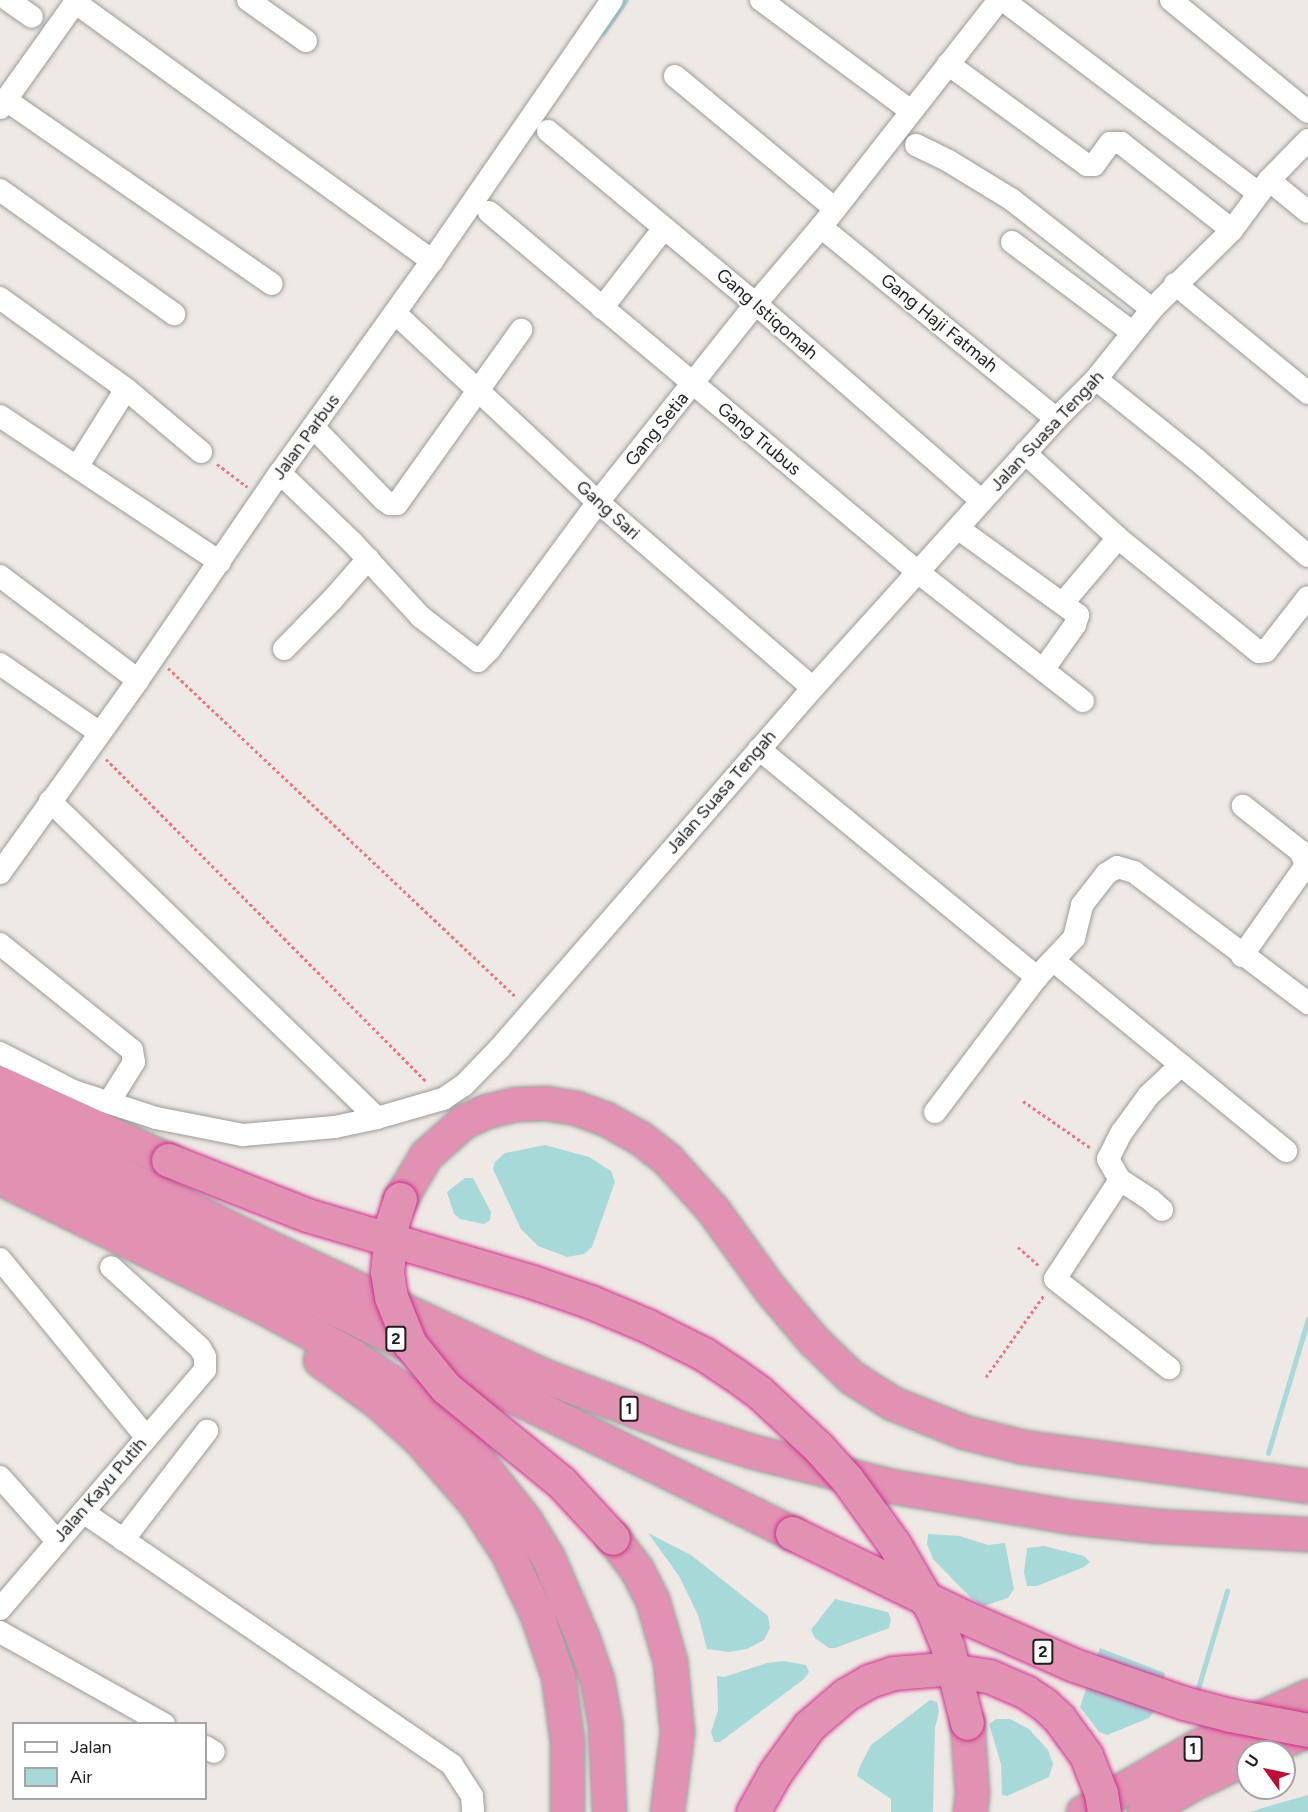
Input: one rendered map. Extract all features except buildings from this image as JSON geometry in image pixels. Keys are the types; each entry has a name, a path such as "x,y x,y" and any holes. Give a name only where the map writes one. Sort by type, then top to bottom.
{"highway":[{"path":"0,1083 168,1160 308,1215 533,1282 591,1302 648,1326 704,1354 759,1392 804,1433 847,1479 894,1544 933,1611 948,1648 967,1722 970,1757 970,1812"},
{"path":"666,1812 676,1754 675,1692 663,1632 637,1570 587,1507 537,1462 468,1407 429,1368 410,1344 391,1297 387,1272 392,1223 400,1199 426,1155 443,1137 463,1122 487,1111 515,1104 546,1103 576,1108 606,1119 639,1137 668,1160 713,1210 790,1314 832,1360 872,1392 912,1413 955,1429 1058,1453 1308,1486"},
{"name":"1","path":"0,1115 170,1201 547,1377 683,1429 818,1469 981,1503 1072,1517 1158,1526 1308,1534"},
{"name":"2","path":"0,1144 958,1614 1074,1665 1184,1703 1230,1715 1308,1730"},
{"path":"0,1178 267,1309 353,1356 412,1396 468,1448 496,1480 537,1539 584,1638 597,1680 604,1724 609,1812"},
{"path":"0,1184 254,1320 320,1360 378,1402 441,1461 475,1503 507,1552 545,1636 558,1676 563,1708 567,1741 567,1812"},
{"path":"753,1812 775,1773 808,1726 845,1695 869,1681 893,1673 943,1669 989,1676 1026,1692 1044,1704 1059,1718 1086,1755 1101,1793 1104,1812"},
{"name":"1","path":"1083,1812 1198,1746 1308,1696"},
{"path":"1285,1740 1308,1730"},
{"name":"1","path":"1144,1812 1192,1784 1236,1763"}],"street":[{"path":"8,0 32,17"},
{"path":"248,0 306,41"},
{"name":"Jalan Parbus","path":"0,873 138,680 262,498 285,478 316,430 400,318 432,261 612,0"},
{"path":"761,0 911,111"},
{"path":"1001,0 1264,187 1308,212"},
{"name":"Gang Setia","path":"285,478 368,558 421,616 478,661 489,650 598,502 1001,0"},
{"path":"1171,0 1308,112"},
{"path":"272,284 3,104 76,2 432,261"},
{"path":"948,64 1087,165 1094,165 1110,143 1121,143 1232,230"},
{"name":"Gang Haji Fatmah","path":"675,76 828,218 1056,419"},
{"name":"Gang Istiqomah","path":"548,131 756,304 982,501"},
{"name":"Jalan Suasa Tengah","path":"0,1053 73,1091 156,1118 243,1135 335,1127 377,1118 443,1099 480,1070 813,688 1056,419 1096,379 1152,309 1232,230 1264,187 1308,140"},
{"path":"916,145 948,160 1011,199 1152,309"},
{"path":"0,190 174,314"},
{"name":"Gang Trubus","path":"489,212 919,573 1083,701"},
{"path":"602,308 664,228"},
{"path":"1012,243 1132,332"},
{"path":"1175,284 1308,393"},
{"path":"0,298 126,389 201,452"},
{"name":"Gang Sari","path":"400,318 598,502 813,688"},
{"path":"316,430 384,500 393,505 402,498 477,389 521,330"},
{"path":"1096,379 1196,459 1308,556"},
{"path":"77,467 126,389"},
{"path":"0,416 220,562"},
{"path":"1026,453 1118,538 1259,652 1266,651 1303,612"},
{"path":"959,529 1078,615 1078,620 1042,670"},
{"path":"1063,603 1118,538"},
{"path":"284,649 332,600 368,558"},
{"path":"0,576 138,680"},
{"path":"0,664 96,739"},
{"path":"759,749 1037,977"},
{"path":"50,801 377,1118"},
{"path":"1242,956 1304,868 1305,862 1300,851 1243,806"},
{"path":"935,1112 1037,977 1074,938 1082,905 1106,874 1117,867 1134,872 1242,956 1308,1003"},
{"path":"0,944 132,1050 134,1062 109,1102"},
{"path":"1054,961 1286,1151"},
{"path":"1162,1210 1120,1180 1108,1159 1122,1132 1149,1095 1181,1065"},
{"path":"1120,1180 1055,1279 1169,1368"},
{"path":"0,1259 146,1437"},
{"name":"Jalan Kayu Putih","path":"0,1609 202,1374 206,1362 201,1348 111,1267"},
{"path":"123,1540 207,1431"},
{"path":"0,1477 57,1540"},
{"path":"82,1512 452,1766 472,1796 473,1812"},
{"path":"0,1632 161,1722"}],"path":[{"path":"201,452 262,498"},
{"path":"154,656 531,1011"},
{"path":"96,739 443,1099"},
{"path":"1023,1101 1108,1159"},
{"path":"986,1377 1055,1279 1018,1247"}],"water":[{"path":"545,1145 589,1157 611,1171 615,1182 592,1247 584,1254 567,1257 538,1246 521,1229 493,1169 495,1162 505,1153"},
{"path":"465,1178 473,1178 491,1212 490,1220 484,1224 460,1219 454,1214 447,1192"},
{"path":"648,1533 691,1555 768,1616 770,1628 764,1640 747,1649 729,1652 707,1649 698,1615 679,1576"},
{"path":"928,1534 960,1536 988,1545 1005,1543 1014,1589 1008,1598 984,1606 972,1599 933,1559 927,1544"},
{"path":"1044,1546 1084,1556 1090,1562 1084,1567 1037,1586 1027,1586 1024,1572 1027,1548"},
{"path":"835,1599 888,1612 891,1619 889,1628 835,1648 829,1648 815,1638 811,1630"},
{"path":"1100,1648 1165,1673 1157,1708 1149,1718 1107,1735 1099,1732 1080,1707"},
{"path":"784,1661 806,1665 809,1672 804,1679 720,1742 714,1742 711,1732 718,1710 717,1676 724,1677 767,1663"},
{"path":"930,1700 937,1702 939,1712 935,1728 933,1812 891,1812 891,1799 857,1776 860,1766 871,1745"},
{"path":"996,1719 1010,1719 1029,1729 1048,1750 1053,1764 1049,1777 1007,1796 1002,1795 1001,1764 989,1724"},
{"path":"1308,1795 1308,1812 1250,1812 1296,1800"}],"waterway":[{"path":"603,33 626,0"},
{"path":"1268,1453 1308,1319"},
{"path":"1196,1695 1227,1591"}]}
